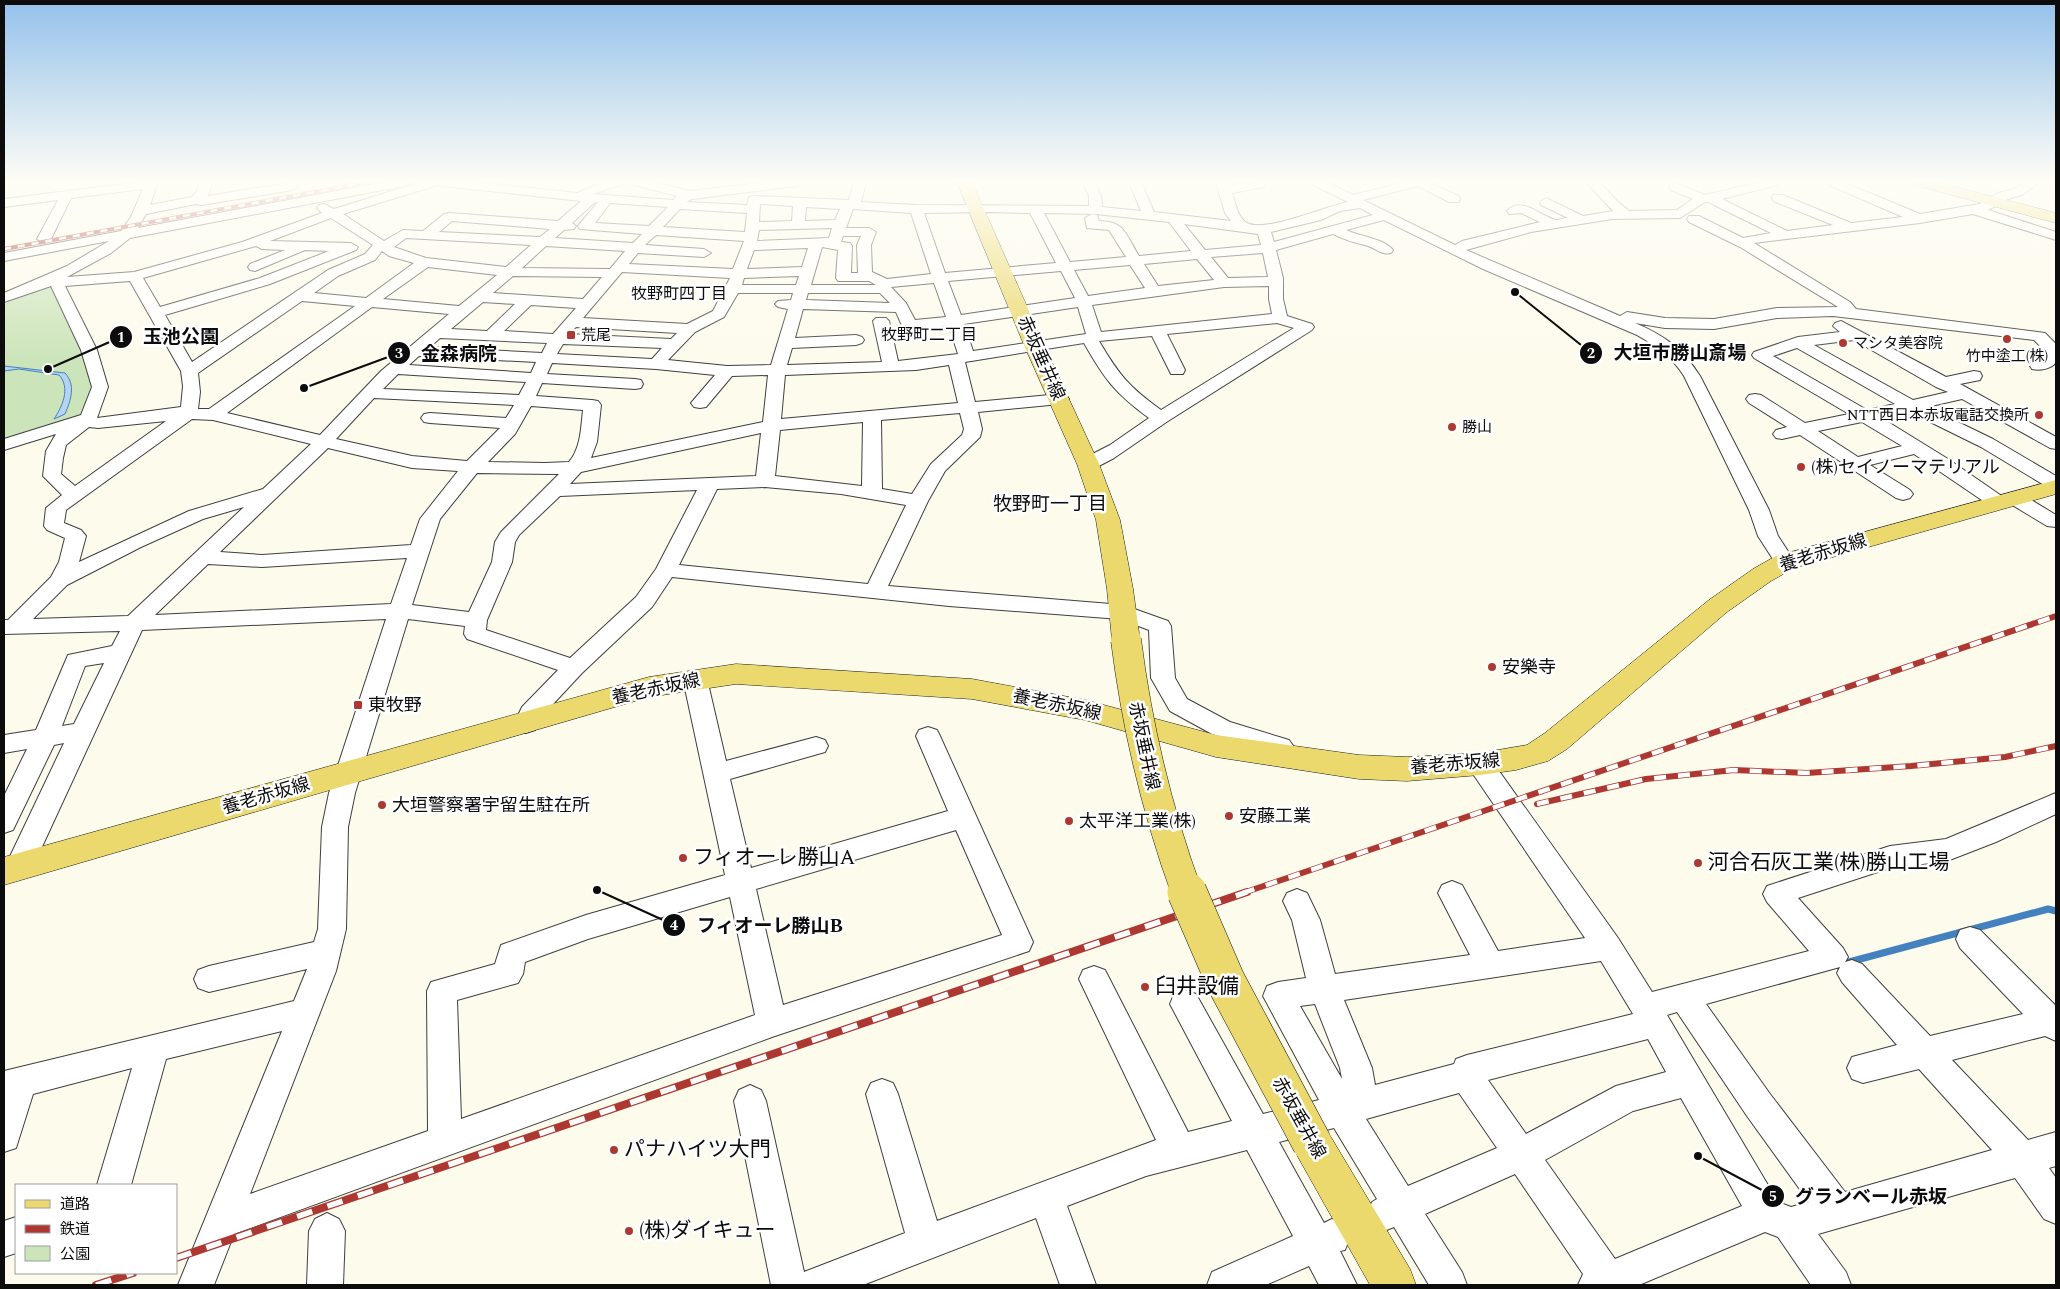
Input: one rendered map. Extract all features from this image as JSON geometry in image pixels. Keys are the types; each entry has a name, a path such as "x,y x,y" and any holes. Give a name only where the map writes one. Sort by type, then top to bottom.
{"main road":[{"name":"赤坂垂井線","path":"991,242 1034,345 1088,464 1108,520 1131,687 1151,786 1171,850 1196,916 1225,979 1312,1143 1394,1285"},
{"name":"養老赤坂線","path":"12,869 526,724 649,687 736,674 972,689 1085,710 1216,746 1290,758 1359,766 1407,769 1480,764 1516,759 1537,753 1556,741 1718,606 1762,575 1785,562 2056,486"}],"street":[{"path":"4,245 23,242"},
{"path":"4,256 84,242"},
{"path":"4,298 51,281 87,261 115,242"},
{"path":"51,281 134,276 255,242"},
{"path":"371,242 379,248"},
{"path":"189,370 333,273 370,257 379,248 389,242"},
{"path":"12,869 41,817 135,622 324,441 394,369 543,242"},
{"path":"545,242 704,253"},
{"path":"196,1285 321,971 332,928 335,827 347,773 430,519 472,467 512,424 557,339 641,242"},
{"path":"697,272 707,242"},
{"path":"247,245 379,248 425,262 509,272 697,272 737,242"},
{"path":"656,364 689,329 719,314 733,289 745,242"},
{"path":"759,242 807,271"},
{"path":"781,242 814,249"},
{"path":"765,481 777,371 814,249 824,242"},
{"path":"834,242 833,246 845,246 843,278 869,277"},
{"path":"865,242 865,274 885,286 905,315 909,325 1020,312 1154,291 1224,283 1276,281"},
{"path":"875,591 918,502 938,468 971,438 973,429 954,321 928,242"},
{"path":"1052,242 1084,302 1092,337 1109,373 1129,395 1161,418"},
{"path":"1124,242 1154,291"},
{"path":"1191,242 1224,283"},
{"path":"1088,464 1104,458 1161,418 1276,346 1283,319 1276,298 1276,281 1267,242"},
{"path":"733,289 885,286 940,277 1269,248 1290,242"},
{"path":"1368,242 1386,250"},
{"path":"1440,242 1512,277 1643,332 1666,346 1683,362 1692,376 1760,510 1768,536 1785,562"},
{"path":"1456,250 1475,242"},
{"path":"1741,242 1846,304 1850,313"},
{"path":"255,268 307,246"},
{"path":"156,313 265,282 351,247"},
{"path":"213,415 425,262"},
{"path":"60,580 70,562 76,536 54,526 55,512 74,495 188,412 191,400 189,370 134,276"},
{"path":"51,281 89,350 100,387 88,420 66,433 53,454 52,476 74,495"},
{"path":"300,296 462,311"},
{"path":"478,297 587,304"},
{"path":"490,336 527,300"},
{"path":"1879,302 1892,311 1892,320"},
{"path":"724,304 742,304"},
{"path":"770,304 795,312 881,321 905,315"},
{"path":"795,312 905,315"},
{"path":"1608,316 1682,324 1714,324 1777,313 1850,313 1892,320 2039,336 2055,346 2048,361 2038,366"},
{"path":"1850,313 1832,320 1942,383 2056,444"},
{"path":"415,350 656,364 728,371 777,371 916,365 1092,337 1283,319"},
{"path":"881,321 891,366"},
{"path":"572,322 689,329"},
{"path":"1158,331 1177,370"},
{"path":"436,333 674,344"},
{"path":"1950,340 1897,336 1859,337 1798,342 1760,355 1865,416 1967,480 2054,522"},
{"path":"786,343 856,340"},
{"path":"1798,342 1911,406 1987,443 2056,486"},
{"path":"394,369 635,384"},
{"path":"700,403 728,371"},
{"path":"1942,383 1974,376"},
{"path":"369,393 592,405 588,442 583,457 555,490 511,532 505,542 502,562 476,620 475,634 574,667"},
{"path":"1782,434 1962,394"},
{"path":"4,445 88,420 135,420 188,412 213,415 412,462 472,467 545,469 576,467 772,425 1060,399"},
{"path":"1754,400 1903,494"},
{"path":"872,417 872,494"},
{"path":"430,418 512,424"},
{"path":"1855,463 1916,448"},
{"path":"555,490 765,481 841,488 918,502"},
{"path":"526,724 530,713 574,667 644,602 666,570 710,484"},
{"path":"11,624 60,580 134,542 196,515 270,492"},
{"path":"202,557 262,561 420,551"},
{"path":"666,570 949,599 1124,626 1160,626 1163,678 1178,705 1220,728 1280,746 1290,758"},
{"path":"11,624 135,622 401,611 476,620"},
{"path":"4,823 45,737 76,660 119,653"},
{"path":"695,679 772,1023"},
{"path":"4,744 83,731"},
{"path":"222,1221 772,1023 1019,942 928,736"},
{"path":"716,773 816,746"},
{"path":"1480,764 1608,947 1689,1081 1778,1219 1833,1285"},
{"path":"2056,803 1987,835 1947,850 1890,857 1777,894 1833,957 1467,1070 1466,1076 1605,1283 1778,1219 1837,1210 2056,1149"},
{"path":"4,823 41,817"},
{"path":"445,1141 442,991 508,974 511,954 586,928 964,817"},
{"path":"1452,893 1490,965"},
{"path":"1297,902 1306,920 1324,989 1356,1068 1349,1099"},
{"path":"1970,939 2053,1024"},
{"path":"1449,1285 1392,1210 1349,1099 1278,996 1608,947"},
{"path":"209,980 326,952"},
{"path":"1852,973 2022,1159 2056,1207"},
{"path":"1094,979 1176,1143"},
{"path":"1688,1003 1784,1141 1837,1210"},
{"path":"1185,1004 1251,1124 1324,1241 1339,1285"},
{"path":"4,1136 12,1084 304,1012"},
{"path":"1863,1068 1924,1052 2053,1024"},
{"path":"114,1184 154,1048"},
{"path":"818,1285 1146,1159 1176,1143 1349,1099 1466,1076"},
{"path":"1392,1210 1520,1155 1627,1097 1689,1081"},
{"path":"882,1094 926,1244"},
{"path":"750,1101 787,1276"},
{"path":"1046,1197 1078,1285"},
{"path":"325,1285 327,1231"},
{"path":"1225,1285 1324,1241"}],"green space":[{"path":"46,282 54,283 97,388 86,417 4,443 4,299"}],"water":[{"path":"4,366 65,373 70,382 71,398 65,414 54,419 60,409 65,391 63,380 59,375 19,369 4,371"}],"waterway":[{"path":"1849,962 2048,909 2056,911"}],"railway":[{"path":"4,249 41,242"},
{"path":"1243,893 2056,616"},
{"path":"1537,804 1646,779 1734,770 1807,773 1911,766 2005,757 2056,746"},
{"path":"178,1257 1247,892"},
{"path":"96,1285 130,1274"}],"place":[{"name":"大垣市勝山斎場","path":"1515,292"},
{"name":"荒尾","path":"571,335"},
{"name":"竹中塗工(株)","path":"2007,339"},
{"name":"マシタ美容院","path":"1843,343"},
{"name":"玉池公園","path":"48,369"},
{"name":"金森病院","path":"304,388"},
{"name":"NTT西日本赤坂電話交換所","path":"2039,415"},
{"name":"勝山","path":"1452,427"},
{"name":"(株)セイノーマテリアル","path":"1801,467"},
{"name":"安樂寺","path":"1492,667"},
{"name":"東牧野","path":"358,705"},
{"name":"大垣警察署宇留生駐在所","path":"382,805"},
{"name":"安藤工業","path":"1229,816"},
{"name":"太平洋工業(株)","path":"1069,821"},
{"name":"フィオーレ勝山A","path":"683,858"},
{"name":"河合石灰工業(株)勝山工場","path":"1698,863"},
{"name":"フィオーレ勝山B","path":"597,890"},
{"name":"臼井設備","path":"1145,987"},
{"name":"パナハイツ大門","path":"614,1150"},
{"name":"グランベール赤坂","path":"1698,1156"},
{"name":"(株)ダイキュー","path":"629,1231"}],"district":[{"name":"牧野町四丁目","path":"679,294"},
{"name":"牧野町二丁目","path":"929,335"},
{"name":"牧野町一丁目","path":"1050,504"}]}
